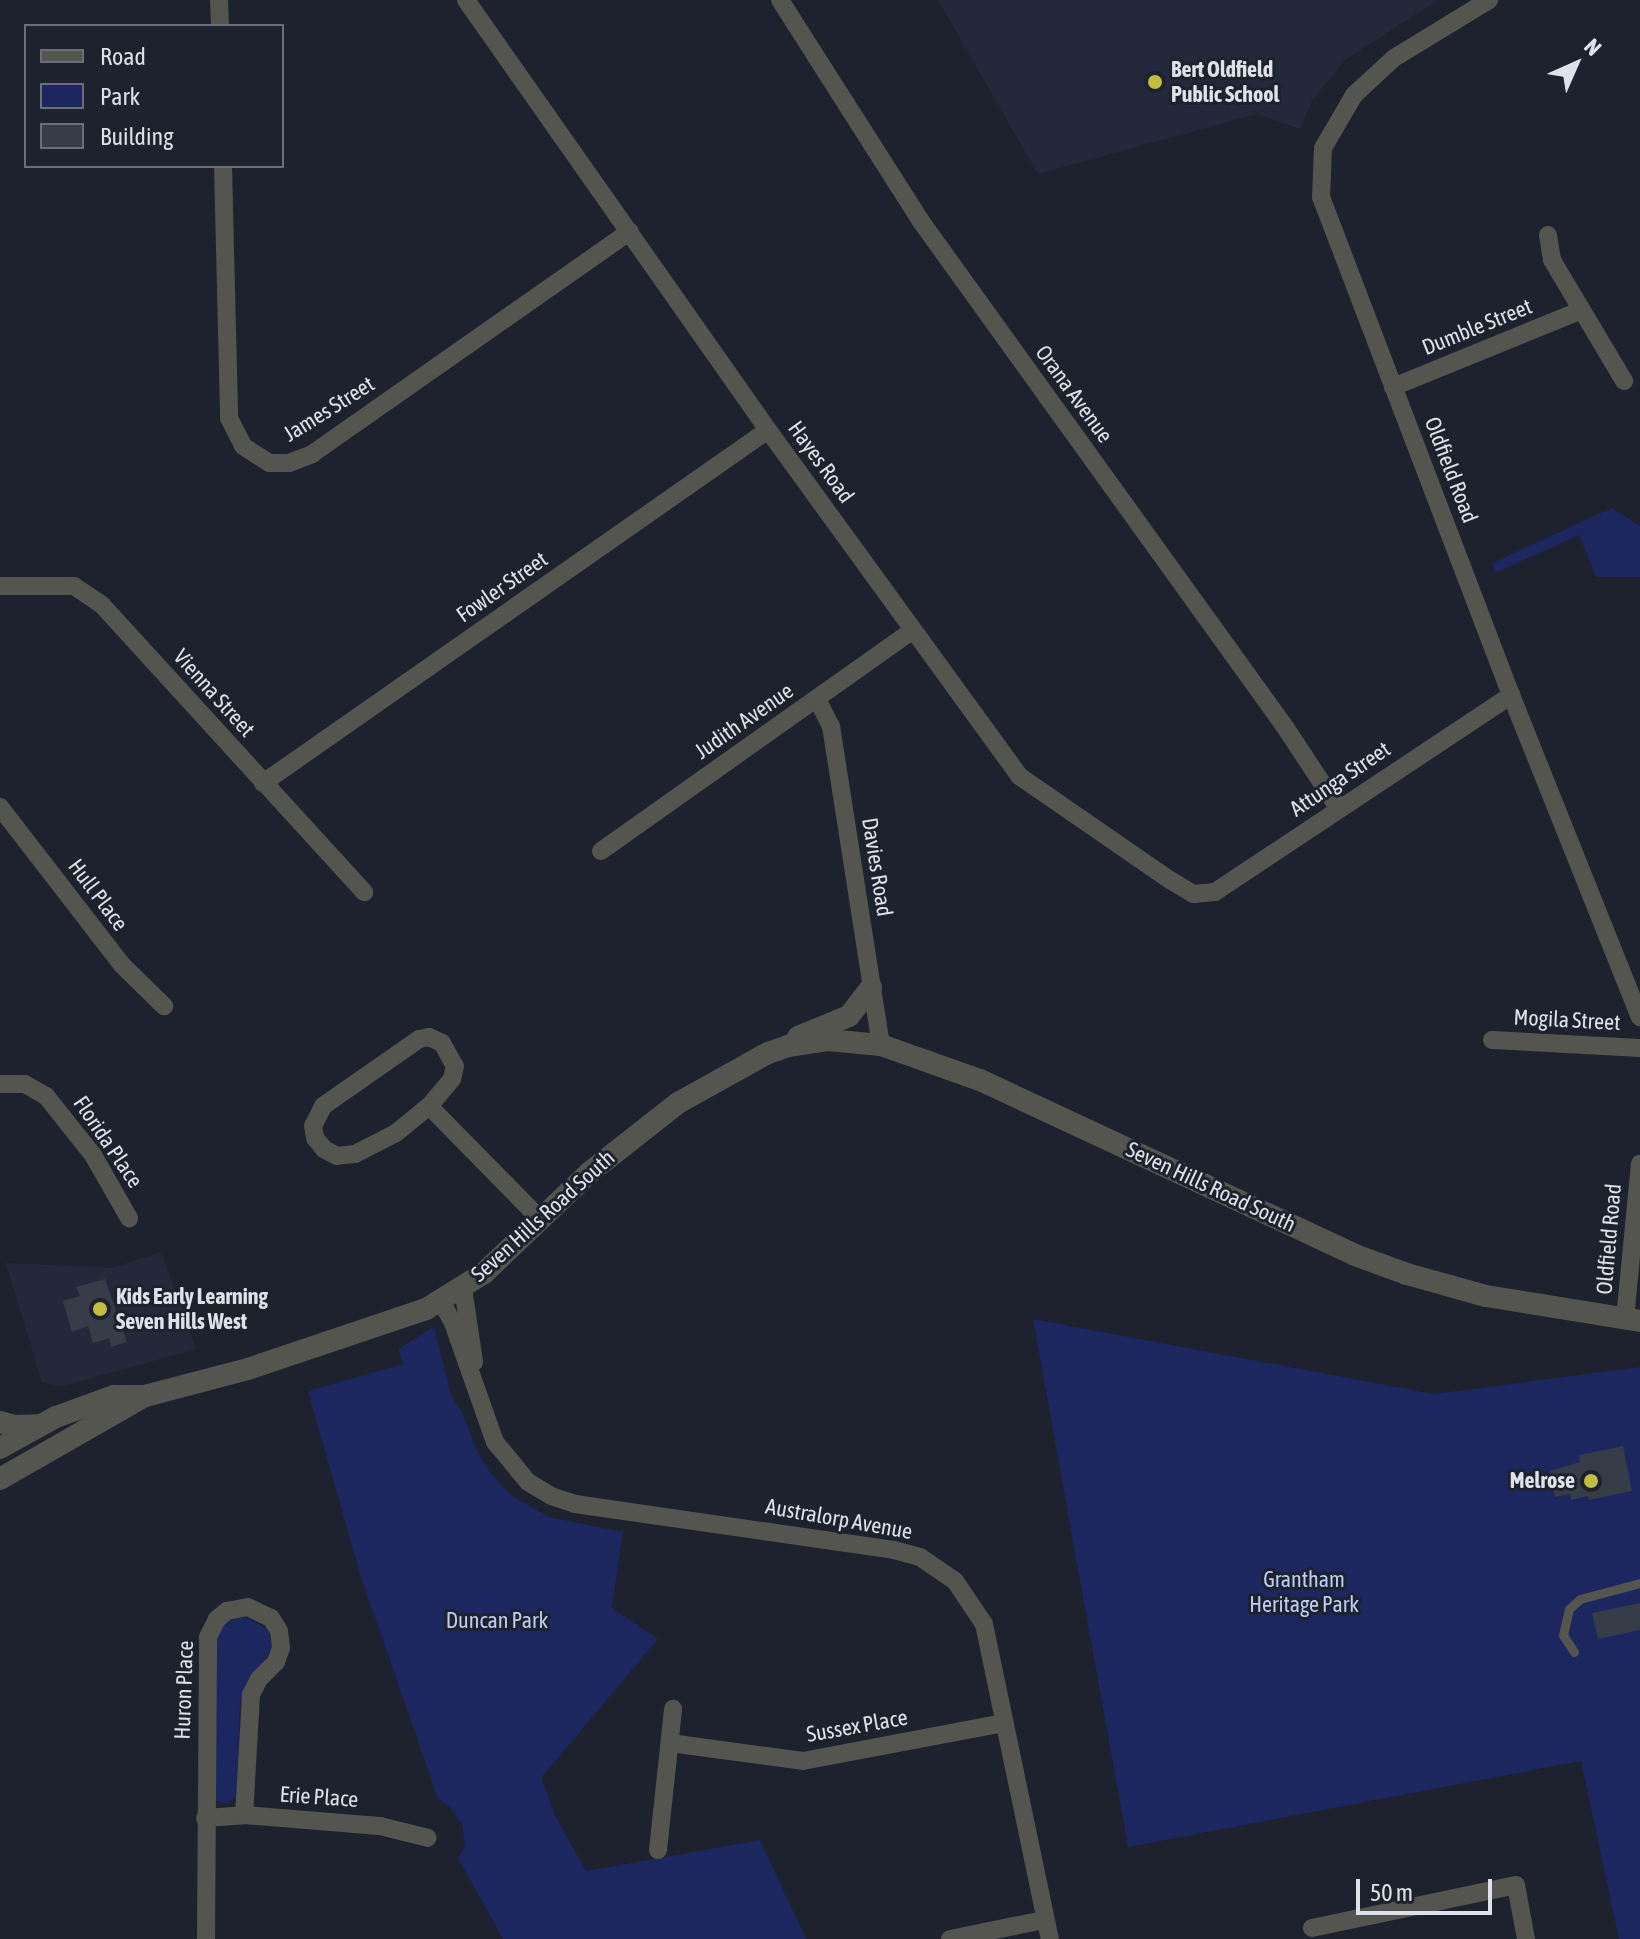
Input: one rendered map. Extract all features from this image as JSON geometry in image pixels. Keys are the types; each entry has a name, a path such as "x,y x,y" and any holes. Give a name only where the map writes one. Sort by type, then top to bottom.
{"street":[{"path":"219,0 220,24"},
{"name":"Hayes Road","path":"466,0 768,430 1030,786 1193,894"},
{"name":"Orana Avenue","path":"780,0 920,220 1285,727 1339,809"},
{"name":"Oldfield Road","path":"1489,0 1373,74 1345,107 1323,148 1319,179 1326,215 1511,695 1640,1017"},
{"name":"James Street","path":"223,168 229,418 243,446 269,463 289,463 312,454 630,231"},
{"path":"1548,235 1552,260 1579,311 1624,381"},
{"name":"Dumble Street","path":"1393,387 1579,311"},
{"name":"Fowler Street","path":"263,783 768,430"},
{"name":"Vienna Street","path":"0,586 74,586 102,605 364,892"},
{"name":"Judith Avenue","path":"601,851 913,630"},
{"name":"Attunga Street","path":"1193,894 1207,895 1228,885 1511,695"},
{"name":"Davies Road","path":"817,699 831,726 881,1045"},
{"name":"Hull Place","path":"0,807 122,965 164,1006"},
{"name":"Seven Hills Road South","path":"788,1046 801,1034 849,1016 871,988"},
{"path":"429,1037 442,1043 455,1066 452,1079 429,1106 396,1133 344,1157 324,1149 313,1131 314,1121 323,1106 419,1039 429,1037"},
{"name":"Seven Hills Road South","path":"0,1479 145,1396 317,1348 403,1320 441,1301 463,1288 614,1152 678,1103 749,1062 788,1046 828,1040 881,1045 1008,1092 1381,1265 1486,1296 1633,1320"},
{"name":"Mogila Street","path":"1492,1040 1640,1048"},
{"name":"Florida Place","path":"0,1084 25,1084 46,1096 93,1155 129,1218"},
{"path":"429,1106 541,1220"},
{"name":"Oldfield Road","path":"1633,1320 1640,1164"},
{"name":"Australorp Avenue","path":"463,1288 480,1405"},
{"name":"Australorp Avenue","path":"441,1301 453,1323 495,1442 506,1460 528,1482 551,1496 575,1504 894,1550 933,1564 966,1594 984,1624 1050,1939"},
{"name":"Seven Hills Road South","path":"0,1448 40,1425 114,1396 145,1396"},
{"path":"0,1422 15,1426 40,1425"},
{"name":"Huron Place","path":"206,1939 208,1637 217,1619 227,1611 248,1607 271,1618 279,1631 281,1648 276,1662 259,1679 251,1695 244,1815"},
{"path":"658,1850 673,1709"},
{"name":"Sussex Place","path":"670,1743 803,1761 1004,1723"},
{"name":"Erie Place","path":"205,1818 244,1815 380,1826 428,1838"},
{"path":"1312,1928 1516,1885 1526,1939"},
{"path":"950,1939 1044,1920"}],"lane":[{"path":"1574,1652 1563,1635 1569,1609 1580,1599 1640,1583"}],"shaded area":[{"name":"Bert Oldfield Public School","path":"938,0 1438,0 1345,60 1312,101 1300,129 1257,114 1038,174"},
{"name":"Kids Early Learning Seven Hills West","path":"161,1252 196,1349 60,1387 42,1382 6,1263 112,1268"}],"green space":[{"path":"1612,508 1640,526 1640,577 1596,577 1579,535 1495,573 1492,563"},
{"name":"Grantham Heritage Park","path":"1033,1319 1434,1394 1640,1367 1640,1939 1619,1939 1581,1761 1128,1847"},
{"name":"Duncan Park","path":"434,1327 451,1395 463,1414 478,1453 493,1476 512,1496 549,1517 623,1532 612,1608 658,1639 541,1778 555,1815 586,1871 760,1840 806,1939 503,1939 458,1858 465,1846 462,1824 450,1807 438,1799 361,1577 308,1391 403,1364 398,1349"},
{"path":"240,1614 268,1629 272,1648 240,1702 237,1795 227,1804 216,1801 214,1642 225,1621"}],"building":[{"path":"105,1279 127,1342 111,1347 109,1338 93,1343 88,1326 72,1332 63,1301 80,1296 76,1287"},
{"name":"Melrose","path":"1623,1446 1632,1491 1589,1500 1588,1496 1571,1500 1570,1494 1555,1497 1550,1471 1580,1462 1579,1455"},
{"path":"1640,1603 1640,1630 1598,1639 1592,1613"}],"place":[{"name":"Bert Oldfield Public School","path":"1155,82"},
{"name":"Kids Early Learning Seven Hills West","path":"100,1309"},
{"name":"Melrose","path":"1591,1481"}]}
